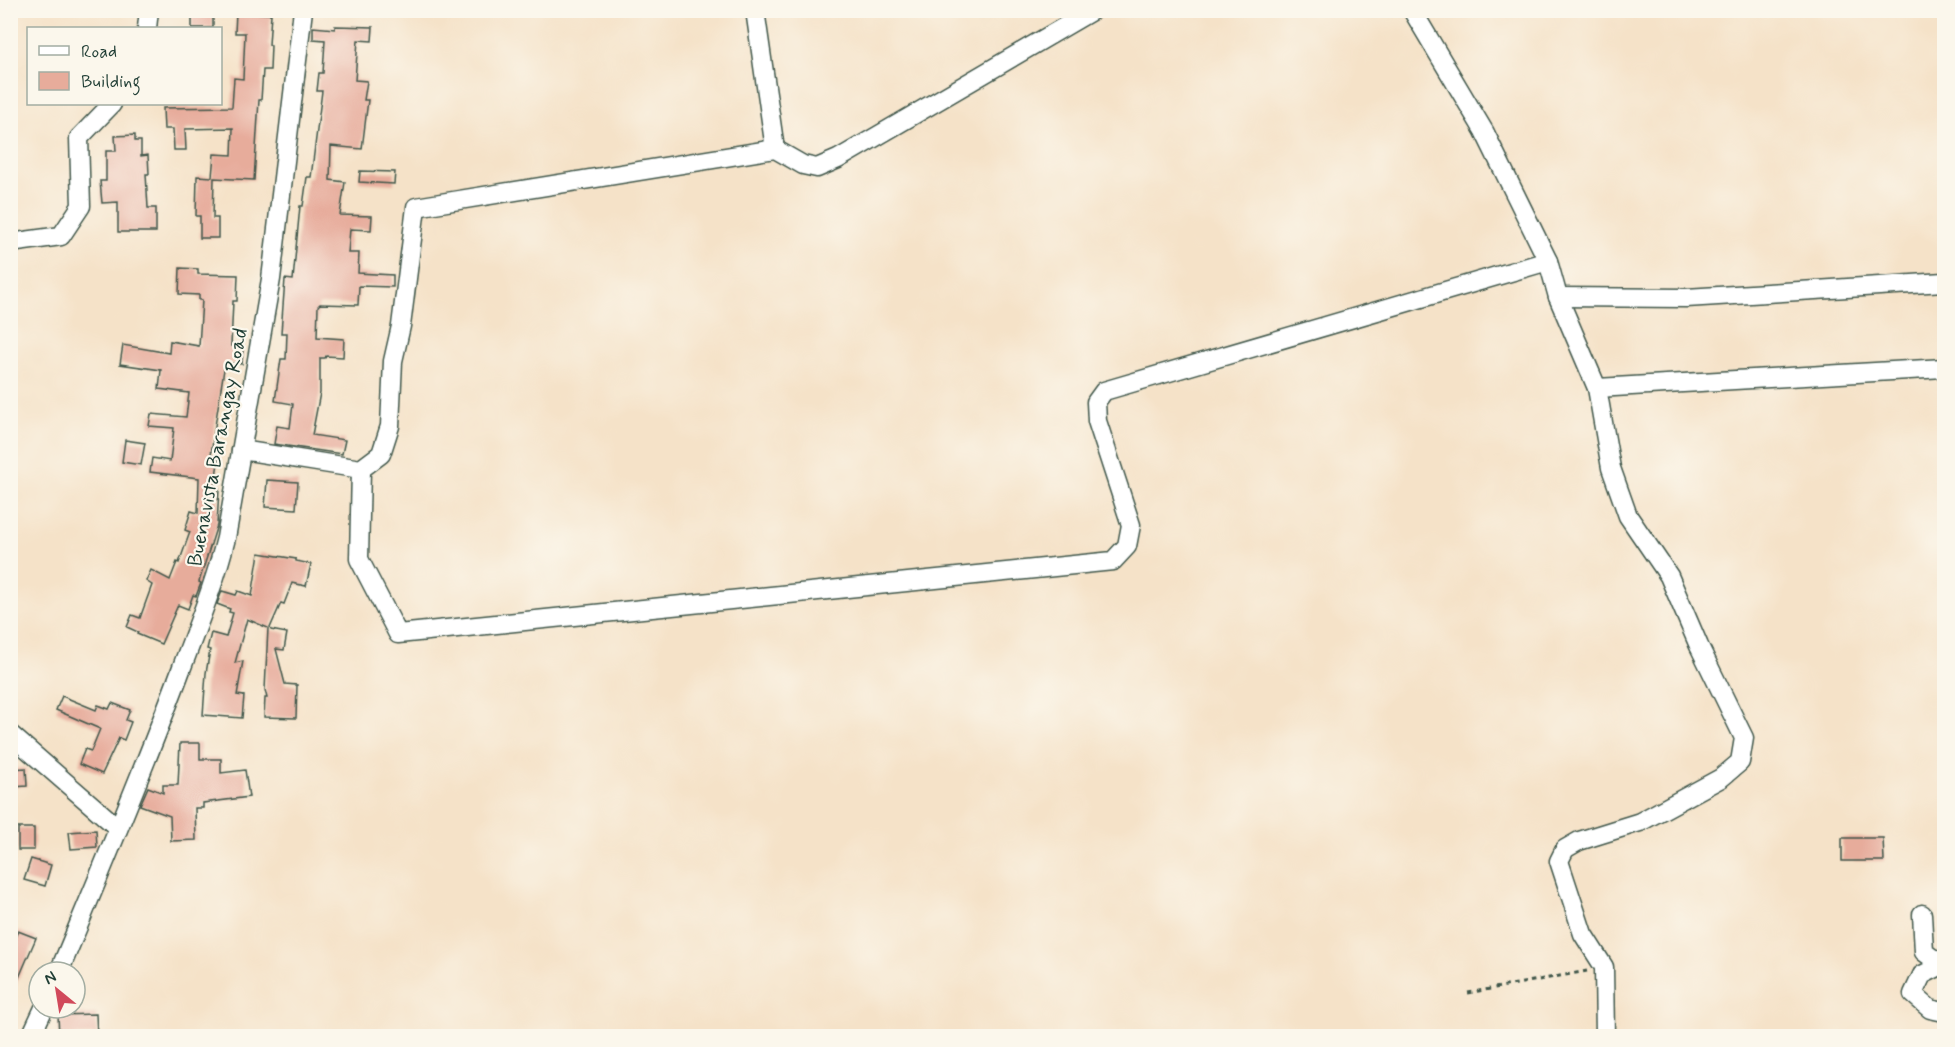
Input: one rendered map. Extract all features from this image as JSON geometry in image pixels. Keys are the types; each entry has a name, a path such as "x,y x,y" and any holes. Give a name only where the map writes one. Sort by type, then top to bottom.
{"street":[{"path":"147,27 149,10"},
{"name":"Buenavista Barangay Road","path":"64,960 204,612 219,567 271,279 303,10"},
{"path":"754,10 775,149"},
{"path":"241,450 361,470 381,454 390,426 393,361 401,326 416,207 775,149 803,165 816,168 838,159 1093,10"},
{"path":"1412,10 1484,131 1548,261 1558,297 1597,388 1611,468 1628,516 1669,576 1699,646 1744,738 1740,762 1720,778 1640,822 1579,841 1565,849 1559,861 1583,934 1604,967 1605,1036"},
{"path":"10,243 61,236 81,206 79,138 111,105"},
{"path":"361,470 359,559 399,634 1113,561 1127,546 1131,525 1097,421 1096,402 1104,391 1548,261"},
{"path":"1558,297 1686,298 1944,282"},
{"path":"1597,388 1944,368"},
{"path":"10,734 118,828"},
{"path":"1922,914 1924,952 1944,963"},
{"path":"1944,963 1922,975 1913,994 1930,1009 1944,1011"},
{"path":"31,1036 38,1020"}],"path":[{"path":"1468,993 1604,967"}],"building":[{"path":"192,10 213,10 213,27 192,27"},
{"path":"236,12 271,14 270,70 263,70 254,180 214,178 213,218 218,218 218,238 200,238 200,216 196,216 197,176 212,177 214,154 232,155 233,128 185,129 186,150 174,150 173,129 164,129 163,108 232,107 234,78 243,79 245,33 235,33"},
{"path":"335,26 373,27 372,41 358,40 355,80 367,81 364,100 368,100 362,149 331,146 330,180 345,182 340,215 372,216 371,230 350,229 348,253 359,253 358,273 393,275 393,287 359,286 358,305 320,304 318,306 317,337 344,339 343,357 320,358 320,393 312,435 345,440 342,454 274,444 277,426 290,428 293,404 275,401 281,359 286,359 287,333 281,333 285,279 293,280 300,206 303,206 307,177 311,177 322,91 317,91 319,73 323,73 325,40 313,39 313,27 335,29"},
{"path":"135,135 135,141 141,141 141,156 148,155 149,174 146,174 148,208 156,208 156,232 118,232 118,202 102,203 100,181 106,181 106,151 116,151 115,136"},
{"path":"360,171 395,172 394,184 359,182"},
{"path":"180,268 198,269 198,274 238,275 237,301 233,301 231,346 243,347 242,364 225,363 211,455 219,457 214,488 219,489 217,525 199,582 201,583 188,609 178,605 161,644 127,627 132,615 140,618 152,585 146,581 151,570 170,580 177,562 179,563 190,532 185,530 191,511 198,513 199,478 150,472 152,458 170,461 174,428 149,426 151,414 186,417 189,393 159,389 161,370 120,364 123,345 169,353 170,341 199,346 202,300 199,300 199,295 179,294"},
{"path":"125,440 145,443 141,465 122,462"},
{"path":"267,480 298,482 296,509 265,507"},
{"path":"259,553 311,564 306,586 292,583 284,604 281,603 270,628 287,633 284,650 276,649 285,684 297,685 296,718 264,717 265,698 267,698 265,690 268,628 247,619 235,663 243,661 237,695 244,696 242,718 203,715 210,650 207,649 211,633 226,637 233,613 229,612 230,609 217,604 222,591 236,595 238,591 252,596"},
{"path":"62,696 96,710 98,705 109,709 112,703 130,710 126,720 131,722 124,740 119,738 102,774 79,764 85,749 91,751 100,729 56,710"},
{"path":"180,743 200,743 200,759 221,759 221,773 245,770 249,797 203,803 203,808 195,808 196,840 171,841 170,816 140,805 148,787 163,793 163,785 178,785"},
{"path":"26,768 27,786 13,787 11,769"},
{"path":"18,828 34,828 34,850 18,850"},
{"path":"96,830 97,847 71,849 69,832"},
{"path":"1842,838 1883,838 1884,861 1842,861"},
{"path":"31,859 51,865 45,886 24,880"},
{"path":"18,931 36,938 11,996 10,935 15,937"},
{"path":"87,1014 96,1014 97,1035 59,1036 58,1020 87,1020"}]}
